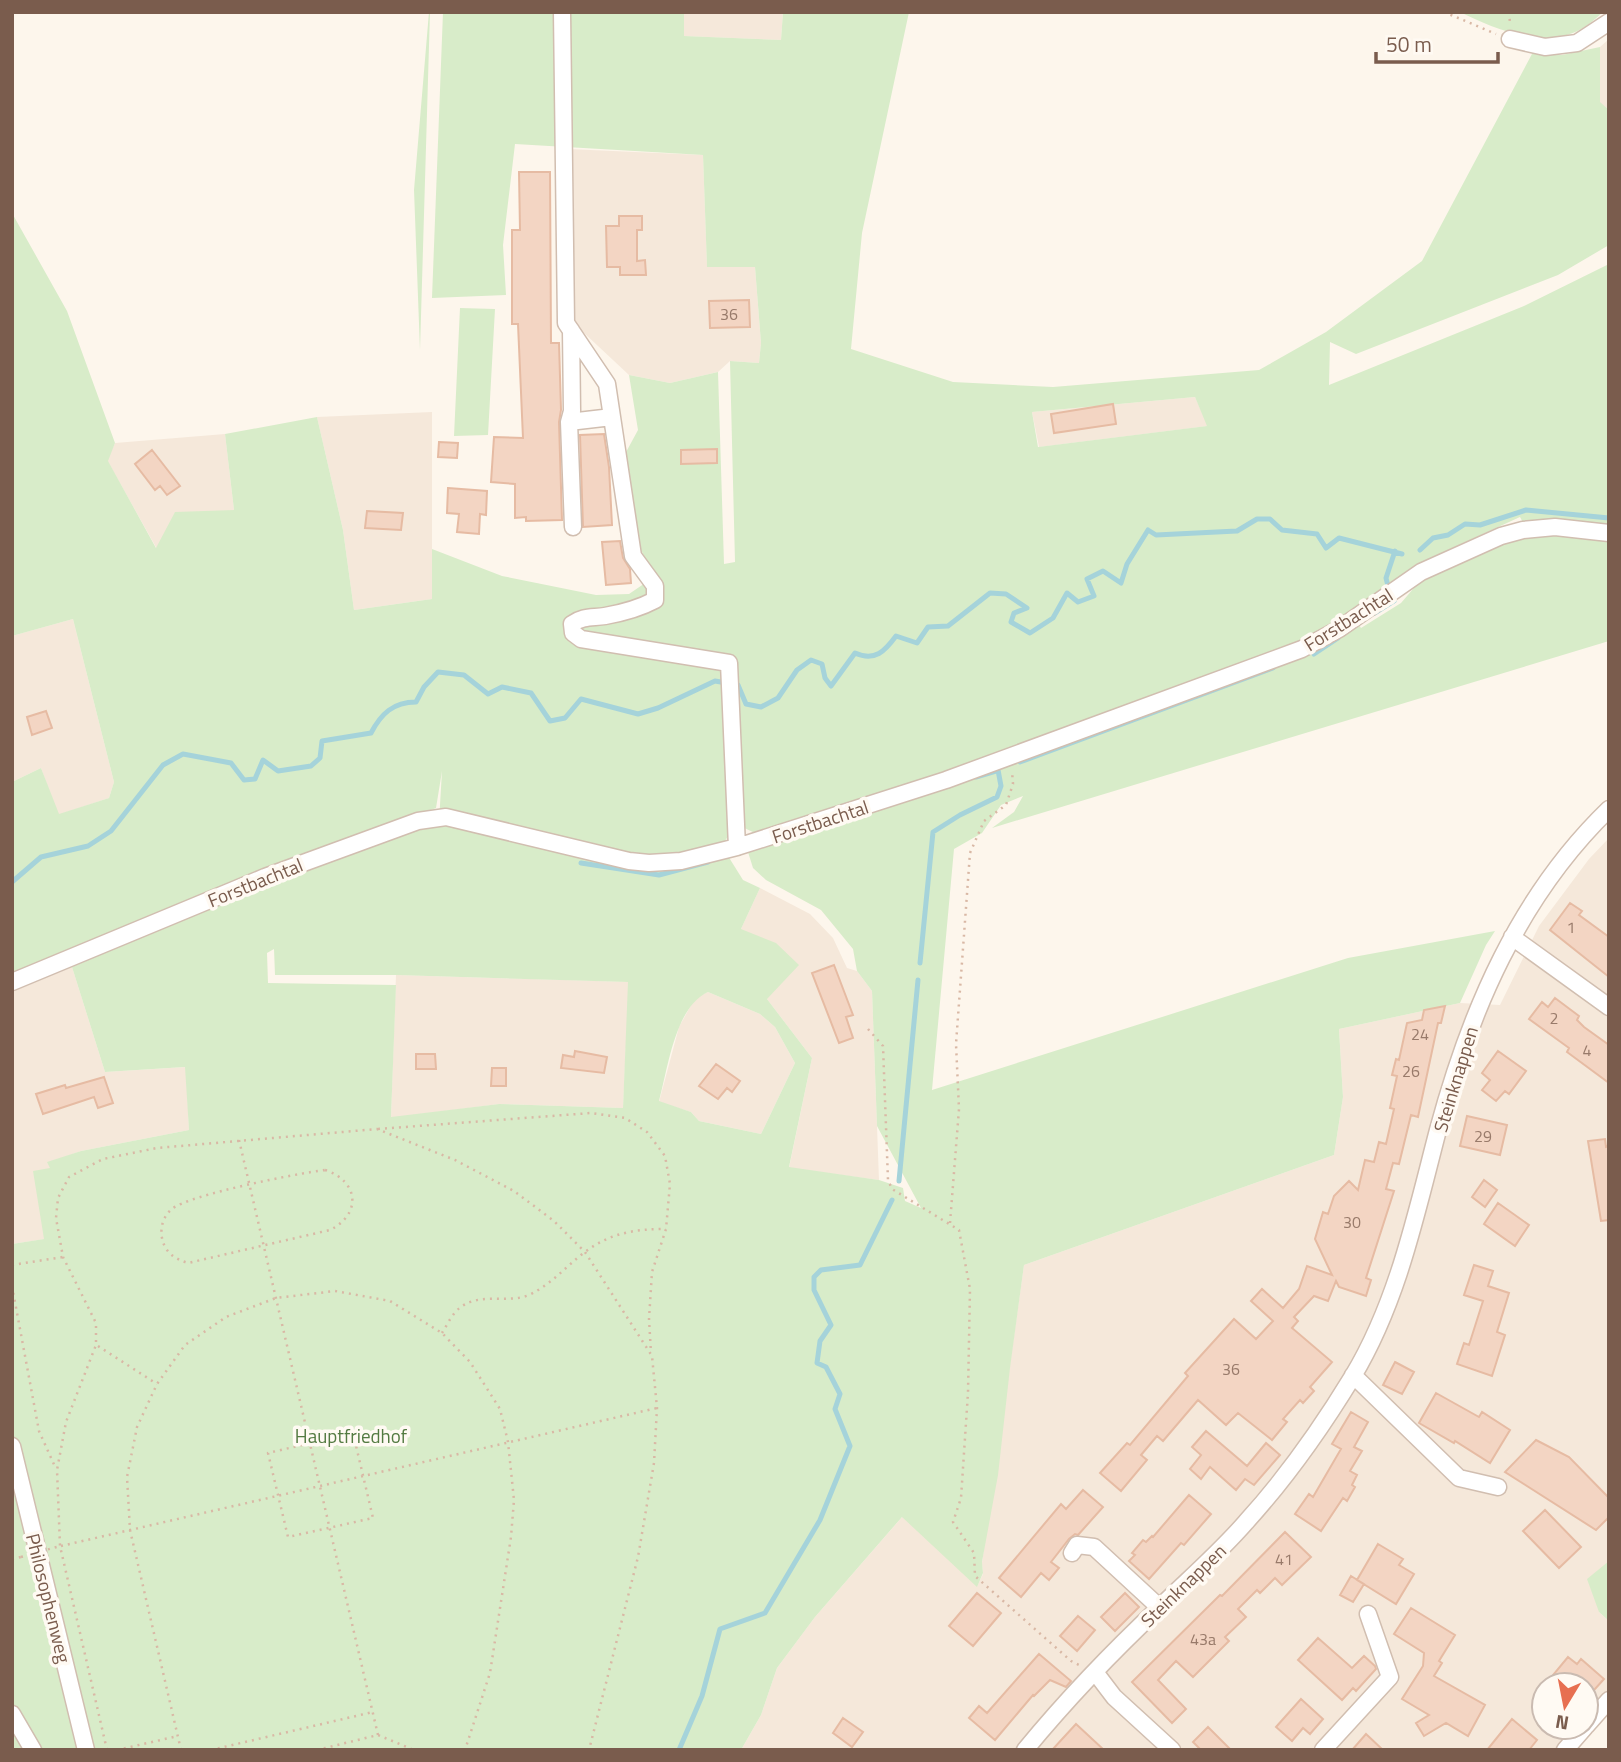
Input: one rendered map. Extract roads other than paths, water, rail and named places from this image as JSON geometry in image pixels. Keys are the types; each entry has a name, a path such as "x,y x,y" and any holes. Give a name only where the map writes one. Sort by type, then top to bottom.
{"street":[{"path":"562,12 566,323 607,384 633,556 655,586 655,600 643,607 606,616 581,617 572,624 573,633 581,639 729,663 737,847"},
{"path":"1510,39 1545,47 1577,43 1609,22"},
{"path":"571,330 572,411 569,422 573,527"},
{"path":"569,422 612,417"},
{"name":"Forstbachtal","path":"12,982 265,877 433,817 466,821 593,853 649,863 681,861 737,847 1010,758 1302,649 1339,629 1421,572 1502,536 1523,530 1555,527 1609,533"},
{"name":"Steinknappen","path":"1025,1750 1054,1714 1224,1545 1278,1485 1353,1375 1381,1320 1407,1251 1461,1051 1478,1007 1512,936 1538,895 1570,852 1609,809"},
{"path":"1512,936 1609,1007"},
{"path":"1353,1375 1459,1478 1498,1487"},
{"name":"Philosophenweg","path":"12,1447 86,1750"},
{"path":"1072,1553 1077,1545 1094,1547 1159,1607"},
{"path":"1323,1750 1390,1677 1368,1614"},
{"path":"1095,1672 1114,1697 1172,1750"},
{"path":"12,1714 33,1750"}],"waterway":[{"path":"1420,550 1433,538 1448,535 1465,524 1480,525 1526,510 1609,518"},
{"path":"12,882 41,857 88,846 111,831 163,765 183,754 231,763 244,780 255,779 263,760 278,771 311,766 320,758 322,741 371,733 389,710 401,704 416,702 424,687 438,672 464,675 488,694 502,687 531,693 550,721 565,718 581,699 638,714 658,708 715,681 738,685 746,704 761,707 778,698 797,670 811,660 822,664 825,678 831,686 855,653 868,656 879,654 896,636 917,643 928,627 948,626 990,593 1006,594 1027,608 1014,613 1011,622 1030,633 1053,618 1067,593 1078,602 1094,596 1087,579 1103,571 1121,583 1127,564 1148,530 1156,535 1237,531 1257,519 1270,519 1282,530 1317,534 1326,548 1339,538 1402,554"},
{"path":"1388,586 1386,578 1395,551"},
{"path":"1375,613 1394,601"},
{"path":"1314,654 1338,638"},
{"path":"1020,762 1273,668"},
{"path":"920,963 933,832 997,797 1001,786 998,770"},
{"path":"976,777 996,771"},
{"path":"581,863 659,875 708,862"},
{"path":"899,1181 918,980"},
{"path":"679,1750 702,1696 720,1629 765,1613 820,1520 850,1446 835,1409 840,1394 826,1367 817,1363 820,1341 831,1325 814,1290 814,1277 821,1270 860,1265 892,1200"}],"park label":[{"name":"Hauptfriedhof","path":"351,1435"}]}
